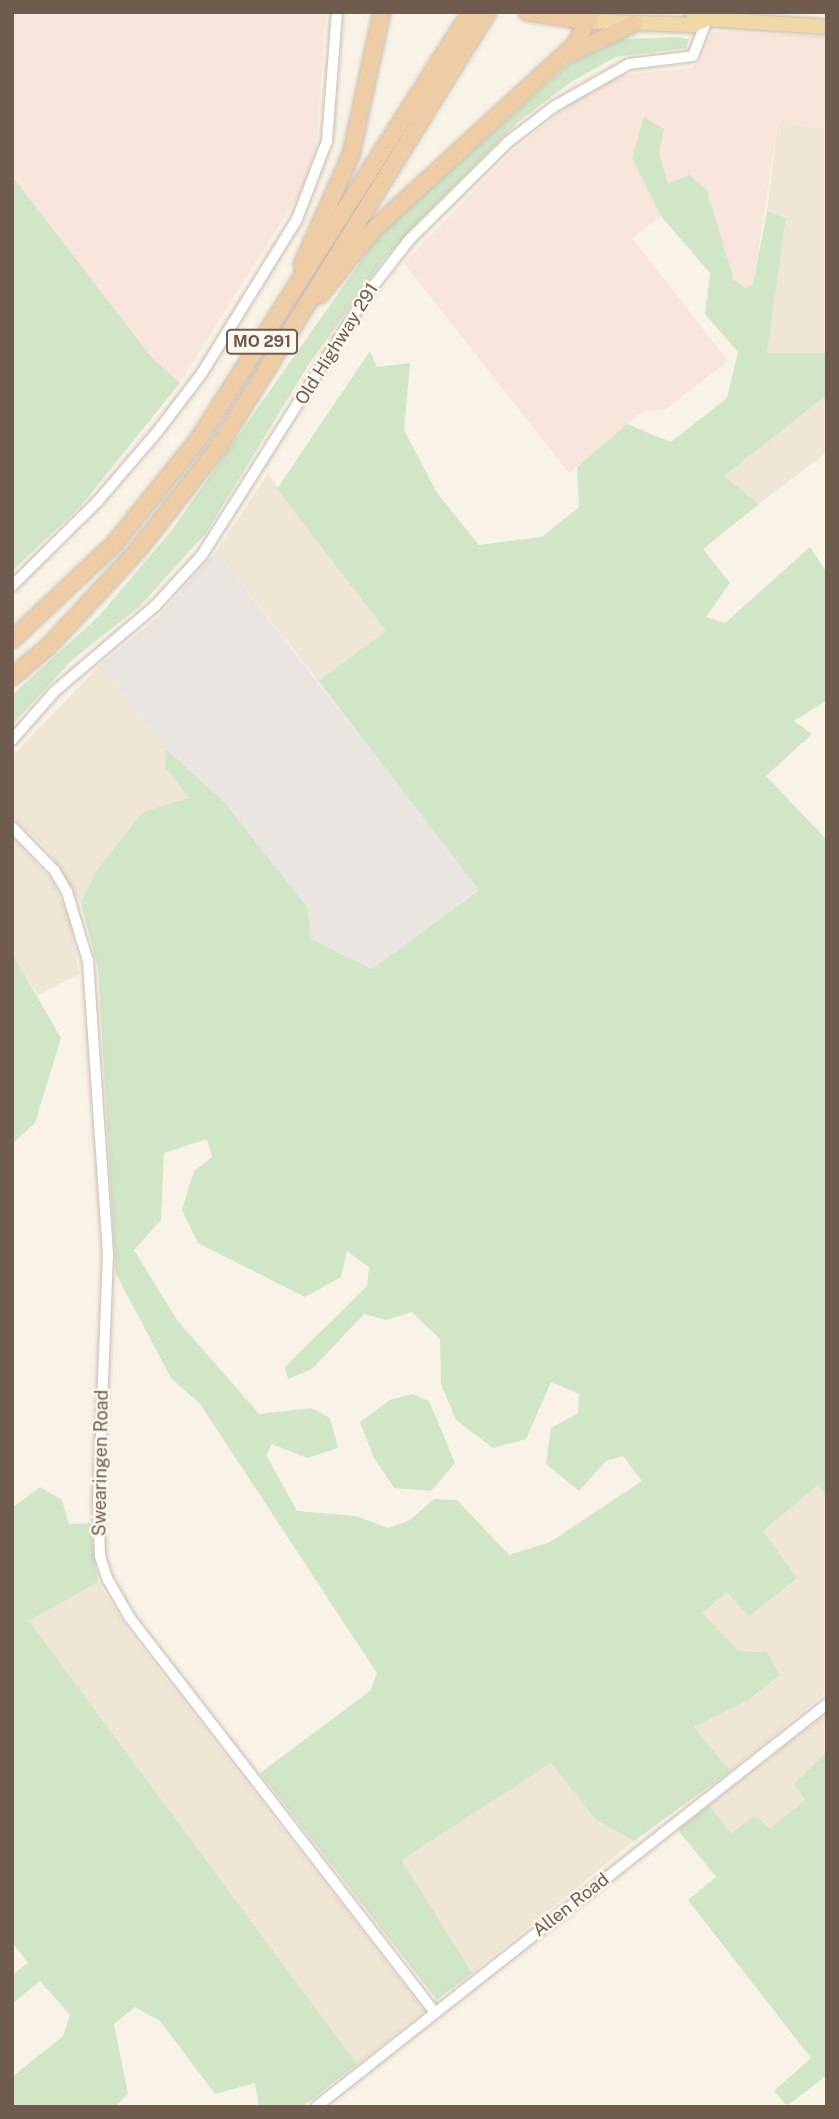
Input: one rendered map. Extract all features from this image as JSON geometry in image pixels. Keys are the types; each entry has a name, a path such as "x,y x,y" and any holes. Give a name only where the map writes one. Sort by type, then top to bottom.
{"highway":[{"path":"267,335 340,191 382,12"},
{"name":"MO 291","path":"12,640 114,544 198,440 471,12"},
{"name":"MO 291","path":"12,677 48,647 137,551 218,449 488,12"},
{"path":"303,312 374,229 581,37 588,17 535,14"},
{"path":"553,64 634,23"}],"main road":[{"path":"692,12 707,19 827,27"},
{"path":"588,17 634,23 693,25 707,19"}],"street":[{"path":"12,586 97,502 158,431 202,373 297,219 327,141 337,12"},
{"name":"Old Highway 291","path":"12,740 55,691 155,606 202,555 367,294 410,239 508,142 555,106 629,64 693,56 707,19"},
{"name":"Swearingen Road","path":"12,827 47,861 67,892 88,961 108,1255 98,1501 100,1556 107,1578 130,1619 434,2012"},
{"name":"Allen Road","path":"316,2107 827,1704"}],"shaded area":[{"path":"12,12 326,12 316,145 306,183 180,383 153,359 12,176"},
{"path":"712,32 827,36 827,128 778,123 753,285 745,289 734,280 707,190 668,184 659,154 663,129 644,118 632,158 661,216 632,238 728,361 666,409 642,412 569,473 404,263 510,154 572,102 621,75 691,68 701,59"},
{"path":"778,122 827,128 827,353 767,353 786,218 767,211"},
{"path":"827,395 827,452 759,504 724,476"},
{"path":"268,474 386,631 318,681 216,552"},
{"path":"216,552 479,889 373,969 311,939 224,802 166,749 101,664 158,617"},
{"path":"101,664 166,749 165,767 190,798 96,871 81,903 48,850 12,817 12,756"},
{"path":"12,837 54,883 70,920 79,974 38,995 12,958"},
{"path":"818,1485 827,1495 827,1692 730,1771 694,1727 748,1700 739,1651 701,1613 727,1592 797,1579 763,1531"},
{"path":"98,1582 128,1630 424,2011 357,2064 29,1621"},
{"path":"827,1713 827,1756 805,1800 770,1828 755,1815 731,1833 709,1805"},
{"path":"551,1763 596,1820 634,1841 472,1973 402,1860"}],"green space":[{"path":"623,39 689,39 686,48 616,57 571,82 518,122 416,224 383,260 309,364 206,533 140,606 72,660 12,725 12,695 98,617 172,530 378,237 570,63"},
{"path":"644,117 664,129 659,154 668,184 689,175 707,190 734,280 745,288 753,284 767,211 786,218 767,353 827,353 827,395 724,476 759,504 703,549 730,583 706,617 725,623 810,547 827,573 827,700 794,721 812,734 766,776 827,840 827,1495 818,1485 763,1531 797,1578 749,1616 727,1592 702,1613 739,1651 767,1652 780,1675 748,1700 694,1727 730,1771 634,1841 596,1820 551,1763 402,1860 472,1973 437,2000 260,1773 370,1691 377,1673 200,1404 171,1378 116,1274 98,968 81,903 96,871 143,812 189,798 165,767 166,749 224,802 307,907 311,939 372,969 479,890 318,681 386,631 277,489 370,351 377,367 410,363 404,430 437,493 479,545 542,537 579,507 577,467 627,424 671,442 727,398 738,352 705,314 710,273 661,216 632,158","holes":["207,1139 212,1157 194,1171 182,1210 198,1243 305,1297 341,1277 347,1251 369,1267 367,1286 285,1367 288,1379 312,1369 364,1314 386,1320 412,1312 440,1339 441,1384 456,1420 493,1448 526,1439 551,1382 579,1394 578,1413 551,1428 546,1464 579,1491 606,1461 623,1456 642,1481 550,1542 509,1555 457,1500 434,1499 410,1520 388,1528 356,1516 297,1511 266,1455 272,1444 307,1458 338,1448 330,1418 312,1408 259,1414 177,1320 134,1250 161,1220 164,1153"]},
{"path":"12,176 153,359 180,383 79,508 12,571"},
{"path":"14,957 61,1038 35,1123 12,1144"},
{"path":"412,1394 429,1401 455,1463 431,1491 394,1488 373,1456 360,1422 390,1400"},
{"path":"40,1487 62,1500 69,1524 90,1523 98,1582 29,1621 357,2064 302,2107 259,2107 255,2083 215,2094 160,2021 135,2007 114,2024 128,2094 115,2107 12,2107 12,2077 63,2036 70,2015 40,1981 12,2004 12,1975 28,1963 12,1942 12,1508"},
{"path":"825,1754 827,2075 787,2106 774,2091 811,2058 688,1900 716,1877 678,1830 709,1805 731,1833 755,1815 770,1828 805,1800 794,1784"}]}
